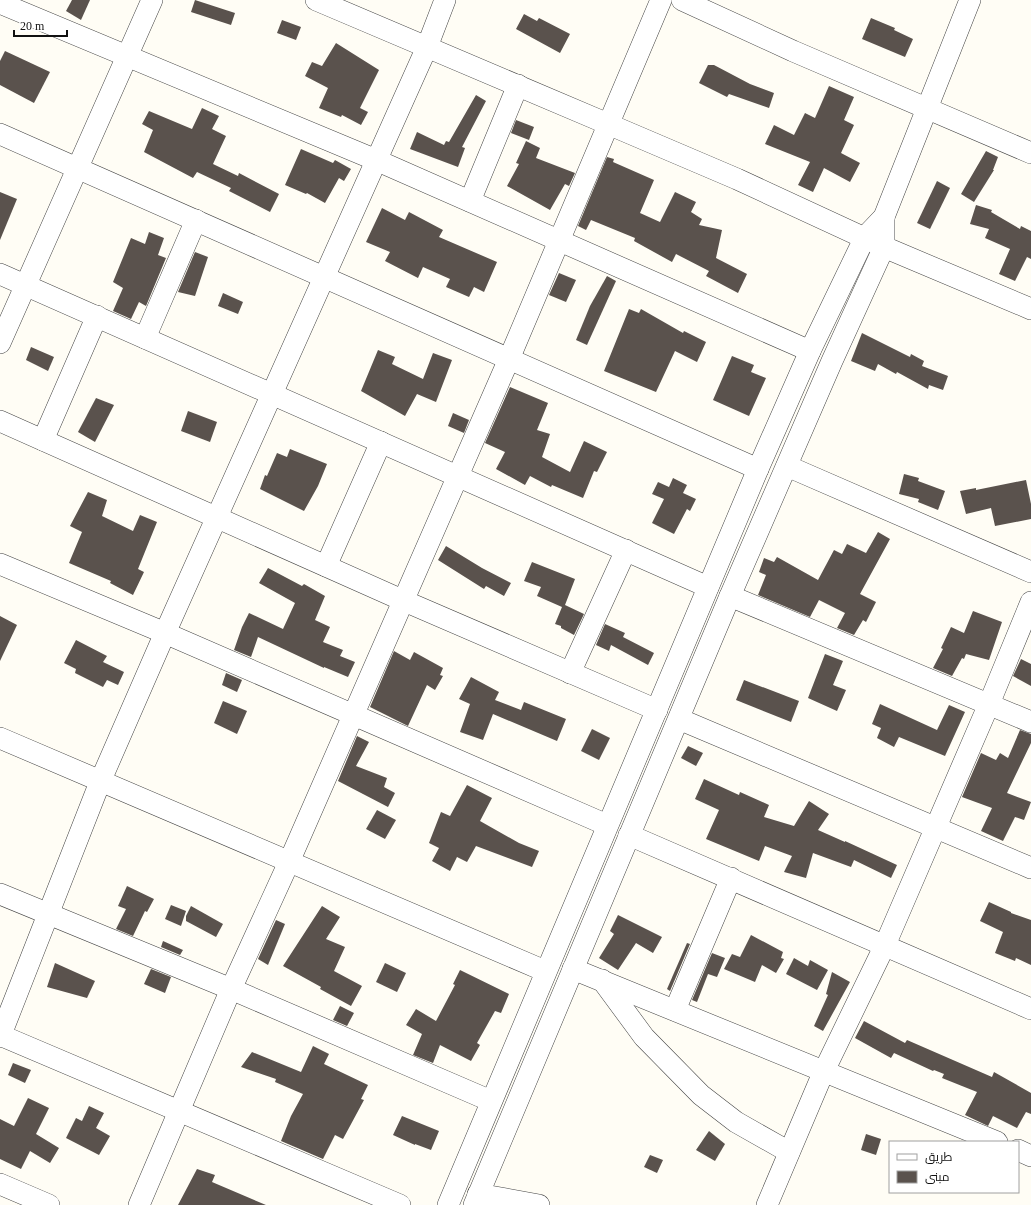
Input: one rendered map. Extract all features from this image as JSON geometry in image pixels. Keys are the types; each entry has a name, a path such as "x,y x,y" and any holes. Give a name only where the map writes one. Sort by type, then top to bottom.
{"street":[{"path":"0,343 76,168 152,0"},
{"path":"316,0 518,85 884,247 1031,309"},
{"path":"400,1205 0,1036 100,782 164,633 272,395 427,47 446,0"},
{"path":"139,1205 231,990 289,862 560,240 661,0"},
{"path":"682,0 793,51 1031,153"},
{"path":"448,1205 545,971 758,469 810,351 865,238 884,217 970,0"},
{"path":"0,3 376,160 810,351"},
{"path":"470,201 518,85"},
{"path":"0,134 758,469"},
{"path":"539,1205 476,1200 730,596 832,361 884,247 884,217"},
{"path":"145,338 196,220"},
{"path":"0,274 272,395 458,475 708,587"},
{"path":"43,440 97,316"},
{"path":"0,421 402,600 657,710"},
{"path":"326,566 381,442"},
{"path":"787,466 1031,572"},
{"path":"570,673 626,550"},
{"path":"0,564 353,714 607,825"},
{"path":"730,596 1031,722"},
{"path":"767,1205 788,1152 823,1073 885,945 989,704 1031,602"},
{"path":"679,719 1031,868"},
{"path":"0,738 545,971"},
{"path":"630,835 1031,1009"},
{"path":"675,1010 731,878"},
{"path":"0,894 231,990 491,1101"},
{"path":"573,969 675,1010 823,1073 994,1141"},
{"path":"602,980 644,1037 701,1095 736,1122 788,1152"},
{"path":"1019,1150 1031,1156"},
{"path":"0,1184 49,1205"}],"building":[{"path":"72,0 90,0 81,20 66,11"},
{"path":"195,0 235,13 231,25 191,12"},
{"path":"524,14 537,21 539,18 570,34 560,53 516,29"},
{"path":"871,18 895,28 894,30 913,39 905,57 862,39"},
{"path":"282,20 301,27 296,40 277,33"},
{"path":"336,43 379,70 360,108 368,112 361,125 342,115 341,117 319,108 328,88 305,76 312,62 322,66"},
{"path":"5,51 50,72 34,103 0,85 0,61"},
{"path":"708,65 714,65 750,84 774,93 769,108 729,94 727,97 699,83"},
{"path":"829,86 854,97 844,120 854,125 841,153 860,163 850,182 824,168 813,192 798,185 810,162 765,144 774,125 794,135 805,113 815,118"},
{"path":"476,95 486,101 462,147 465,148 458,167 410,149 417,132 444,145 446,141 449,142"},
{"path":"202,108 219,116 212,129 226,136 213,164 238,176 239,173 279,194 270,212 229,191 231,188 197,172 193,178 144,152 153,130 142,124 149,111 192,129"},
{"path":"516,120 534,127 529,140 511,133"},
{"path":"526,141 540,148 536,158 575,173 569,186 565,184 550,210 507,186 519,164 516,163"},
{"path":"301,149 333,163 335,160 351,169 344,181 339,178 325,203 307,193 306,194 285,185"},
{"path":"986,151 998,157 994,170 974,202 961,194"},
{"path":"607,157 614,159 613,162 654,180 640,213 660,222 675,192 696,202 691,212 702,219 699,225 722,230 716,258 747,274 738,293 706,276 709,271 676,254 672,262 634,241 635,238 591,220 586,230 578,226"},
{"path":"937,181 950,188 930,229 917,223"},
{"path":"0,192 17,199 0,240"},
{"path":"976,205 992,210 991,212 1020,229 1021,226 1031,231 1031,259 1027,257 1015,281 999,274 1010,249 985,238 989,229 970,224"},
{"path":"382,208 405,220 409,212 443,230 439,237 497,262 484,292 474,287 469,297 446,287 450,279 423,267 418,278 385,261 390,252 366,242"},
{"path":"149,232 164,238 158,255 166,258 146,306 139,302 131,319 113,311 123,288 113,282 131,238 145,244"},
{"path":"195,252 208,257 195,296 178,292"},
{"path":"559,273 576,280 566,302 549,295"},
{"path":"607,276 616,281 587,345 576,340 590,306"},
{"path":"223,293 243,302 238,314 218,306"},
{"path":"629,309 639,313 641,309 683,333 684,331 706,342 697,362 675,351 656,392 604,371"},
{"path":"862,333 910,357 911,354 924,361 922,366 948,376 943,390 929,385 928,389 897,372 896,374 878,364 875,371 851,361"},
{"path":"31,347 54,357 48,371 26,360"},
{"path":"378,350 395,357 392,364 423,379 433,353 452,360 436,402 417,394 405,416 361,391"},
{"path":"732,356 754,365 751,372 766,378 749,416 713,400"},
{"path":"510,387 548,403 537,430 550,434 542,457 570,472 584,441 607,452 597,472 594,471 583,498 552,485 551,487 530,476 525,485 496,469 505,452 485,443"},
{"path":"96,398 114,405 95,442 78,432"},
{"path":"188,411 217,422 210,442 181,431"},
{"path":"453,413 469,420 464,433 448,426"},
{"path":"290,449 327,464 318,486 304,511 260,489 265,475 267,476 277,453 287,457"},
{"path":"904,474 919,478 918,481 945,491 938,510 918,502 919,499 899,494"},
{"path":"673,478 687,485 683,493 696,499 690,511 687,509 674,534 652,523 664,499 652,494 658,482 669,487"},
{"path":"1026,480 1031,504 1031,519 995,526 991,508 966,514 960,491 976,488 976,490"},
{"path":"88,492 107,500 102,516 133,531 140,515 157,522 138,569 144,572 133,595 110,583 111,581 69,563 82,532 70,526"},
{"path":"878,532 890,539 860,594 876,602 866,622 863,620 854,635 837,628 845,613 819,600 810,617 758,595 766,575 759,572 764,558 774,562 777,557 818,580 834,550 842,554 847,544 866,553"},
{"path":"446,546 482,568 511,583 504,596 486,586 484,589 438,560"},
{"path":"532,562 575,579 565,605 584,614 574,635 561,628 561,626 555,624 562,607 537,596 541,587 524,581"},
{"path":"268,568 302,586 304,584 325,596 315,620 330,627 323,642 343,650 340,656 355,662 348,677 324,668 258,637 251,657 234,650 242,627 249,613 283,629 295,603 259,583"},
{"path":"973,611 1002,622 989,660 966,654 964,659 962,658 952,676 933,668 943,649 941,648 951,627 964,633"},
{"path":"0,616 17,625 0,661"},
{"path":"605,624 625,633 623,637 654,653 648,665 611,645 609,651 596,645"},
{"path":"76,640 107,656 103,662 124,672 118,685 107,680 103,687 75,673 76,669 64,663"},
{"path":"394,651 410,660 414,652 443,668 440,675 443,676 435,690 427,685 408,726 370,707"},
{"path":"825,654 843,661 833,685 846,690 837,711 808,698"},
{"path":"1021,659 1031,664 1031,686 1013,676"},
{"path":"226,673 242,680 237,692 222,685"},
{"path":"471,677 499,692 495,700 521,710 524,702 566,719 557,741 493,714 483,740 460,732 470,704 459,699"},
{"path":"744,680 799,701 791,722 736,700"},
{"path":"223,701 247,711 237,734 214,723"},
{"path":"880,704 937,730 949,705 965,712 945,756 899,737 894,747 877,738 881,728 872,724"},
{"path":"592,729 610,738 599,760 581,751"},
{"path":"1020,730 1031,734 1031,743 1007,793 1031,802 1024,820 1015,817 1003,841 981,831 992,808 962,797 981,753 996,760 1000,753 1008,758"},
{"path":"357,736 369,742 356,766 387,778 384,787 395,793 388,807 338,781"},
{"path":"688,746 703,753 696,766 681,758"},
{"path":"704,779 739,795 740,792 769,805 764,817 794,826 809,801 829,814 818,830 897,865 891,878 854,860 851,867 813,853 806,878 784,872 792,856 765,846 759,861 706,839 719,810 695,799"},
{"path":"467,785 492,798 480,821 519,843 539,851 532,867 476,846 467,862 457,857 450,871 432,861 439,848 429,843 441,812 450,816"},
{"path":"377,810 396,820 385,839 366,829"},
{"path":"127,886 154,899 147,912 145,911 133,936 116,929 126,909 118,906"},
{"path":"989,902 1011,913 1031,920 1031,965 1016,958 1015,961 995,953 1003,932 980,921"},
{"path":"171,905 186,911 181,926 165,919"},
{"path":"191,906 223,924 216,937 186,921 186,916"},
{"path":"322,906 340,917 326,939 345,947 334,971 362,986 351,1006 283,966"},
{"path":"618,915 662,937 653,953 636,943 618,970 599,958 614,934 610,931"},
{"path":"276,920 285,924 268,965 258,959"},
{"path":"751,935 783,952 781,958 784,959 776,973 762,965 755,982 724,969 732,954 740,957"},
{"path":"163,941 183,950 180,955 161,947"},
{"path":"687,943 690,944 670,991 667,989"},
{"path":"712,953 725,958 717,977 708,974 697,1002 692,1000"},
{"path":"794,958 808,966 810,960 828,970 817,990 786,974"},
{"path":"55,963 95,981 87,998 47,987"},
{"path":"385,963 406,973 397,992 376,982"},
{"path":"151,969 171,977 165,993 144,984"},
{"path":"460,970 509,994 501,1013 495,1011 477,1043 480,1045 471,1061 440,1045 433,1063 413,1055 422,1034 406,1025 416,1009 436,1021 455,985 453,984"},
{"path":"832,972 850,982 823,1031 814,1026 828,995 826,994"},
{"path":"340,1006 354,1013 347,1026 333,1020"},
{"path":"864,1021 905,1043 907,1040 992,1077 994,1072 1031,1093 1031,1114 1026,1112 1017,1128 993,1116 988,1126 965,1115 977,1092 942,1078 944,1074 934,1070 933,1071 894,1053 891,1058 855,1038"},
{"path":"313,1046 329,1054 324,1064 368,1085 361,1099 364,1100 343,1139 335,1135 323,1159 281,1141 291,1116 303,1094 275,1082 276,1079 241,1067 252,1052 301,1072"},
{"path":"13,1063 31,1070 25,1083 8,1075"},
{"path":"28,1098 49,1108 36,1134 59,1148 50,1163 30,1151 21,1169 0,1159 0,1119 14,1126"},
{"path":"89,1106 104,1113 96,1128 110,1136 99,1155 66,1138 76,1118 82,1121"},
{"path":"402,1116 439,1131 431,1150 415,1145 393,1135"},
{"path":"709,1131 725,1144 715,1161 696,1150"},
{"path":"866,1134 881,1139 876,1155 861,1150"},
{"path":"650,1155 663,1160 657,1173 644,1167"},
{"path":"197,1169 215,1175 212,1182 266,1205 178,1205"}]}
